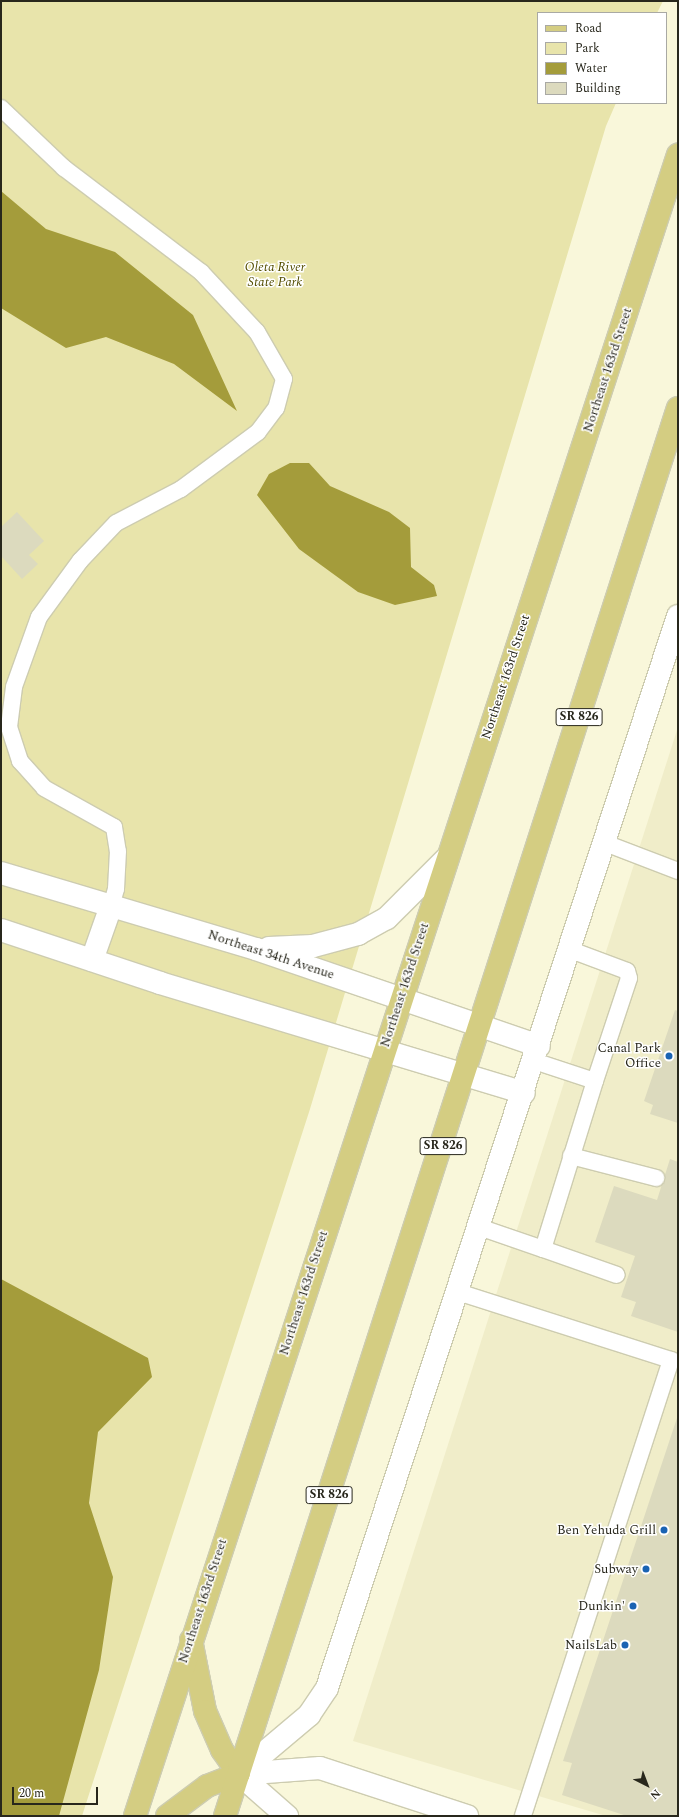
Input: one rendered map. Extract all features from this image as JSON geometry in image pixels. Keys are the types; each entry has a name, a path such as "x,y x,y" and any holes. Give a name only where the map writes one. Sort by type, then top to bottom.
{"main road":[{"name":"Northeast 163rd Street","path":"135,1816 191,1637 678,155"},
{"name":"SR 826","path":"225,1816 466,1075 678,408"},
{"path":"167,1816 207,1786 239,1774 222,1750 205,1711 191,1637"}],"street":[{"path":"239,1774 309,1715 327,1688 605,843 672,653 678,616"},
{"path":"256,949 313,946 358,934 387,918 447,858"},
{"name":"Northeast 34th Avenue","path":"1,873 256,949 401,998 481,1026 536,1054"},
{"path":"92,960 111,906"},
{"path":"1,930 92,960 524,1093"},
{"path":"239,1774 320,1768 467,1816"},
{"path":"239,1774 287,1816"}],"lane":[{"path":"1,108 64,168 201,272 257,332 284,379 276,408 258,432 181,489 116,523 80,561 39,617 14,687 9,727 20,761 44,788 114,827 118,851 116,889 111,906"},
{"path":"605,843 678,870"},
{"path":"543,1249 571,1156 629,978 627,971 571,950"},
{"path":"536,1054 595,1081"},
{"path":"571,1156 656,1178"},
{"path":"479,1227 618,1275"},
{"path":"458,1292 674,1360 523,1816"}],"shaded area":[{"path":"678,727 678,1816 606,1816 353,1741"}],"green space":[{"name":"Oleta River State Park","path":"1,1 663,1 658,12 537,12 537,104 616,104 606,126 310,1109 82,1816 1,1816"}],"water":[{"path":"1,191 46,229 115,252 193,315 237,411 174,364 106,337 66,348 1,308"},
{"path":"290,463 309,463 330,486 389,512 410,528 411,567 434,585 437,596 395,605 358,592 299,549 257,495 269,474"},
{"path":"1,1279 148,1358 152,1377 98,1432 89,1503 113,1577 99,1670 59,1816 1,1816"}],"building":[{"path":"17,512 44,541 29,555 38,564 22,579 1,556 1,527"},
{"name":"Canal Park Office","path":"675,1010 678,1011 678,1123 650,1114 653,1105 644,1101"},
{"path":"670,1159 678,1162 678,1332 631,1316 636,1302 621,1297 635,1256 595,1242 614,1186 657,1200"},
{"path":"678,1415 678,1816 627,1816 562,1795 572,1763 563,1761"}],"place":[{"name":"Canal Park Office","path":"669,1056"},
{"name":"Ben Yehuda Grill","path":"664,1530"},
{"name":"Subway","path":"646,1569"},
{"name":"Dunkin'","path":"633,1606"},
{"name":"NailsLab","path":"625,1645"}]}
